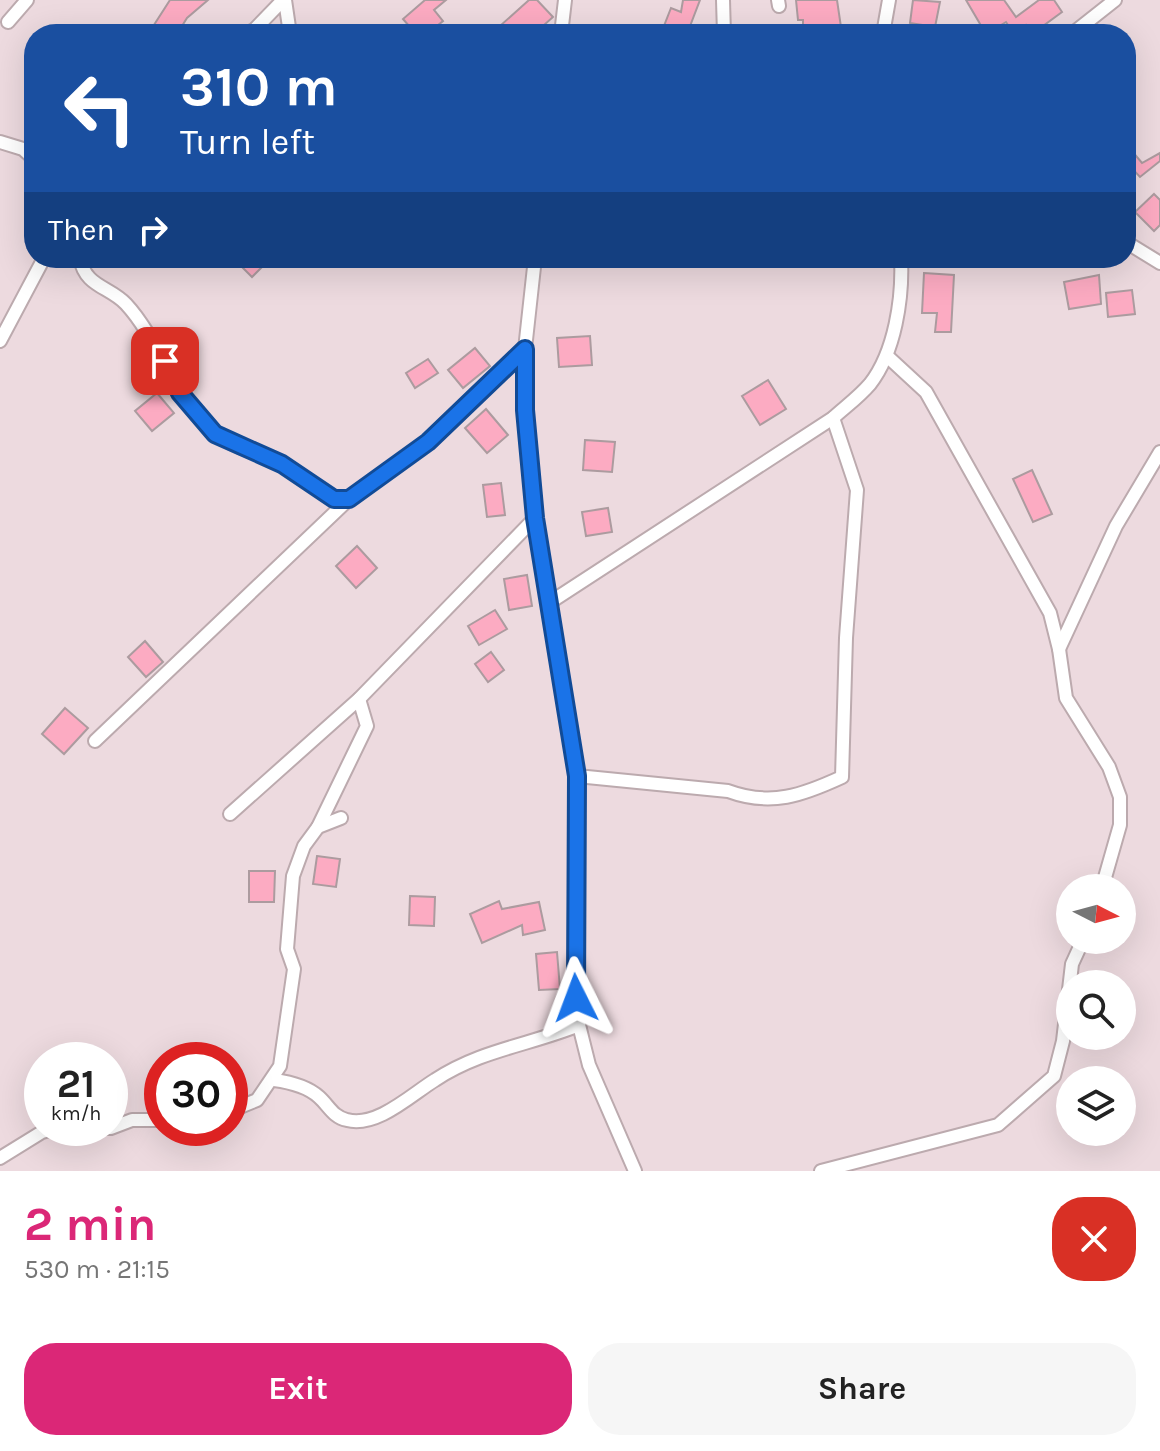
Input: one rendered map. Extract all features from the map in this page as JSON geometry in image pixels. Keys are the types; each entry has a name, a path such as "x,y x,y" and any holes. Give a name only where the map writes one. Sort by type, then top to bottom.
{"street":[{"path":"8,22 27,0"},
{"path":"260,24 284,0"},
{"path":"284,0 288,24"},
{"path":"562,24 565,0"},
{"path":"723,0 724,24"},
{"path":"885,24 889,0"},
{"path":"1085,24 1115,0"},
{"path":"0,142 24,150"},
{"path":"1136,248 1160,263"},
{"path":"0,341 39,268"},
{"path":"82,268 93,283 125,303 165,361 180,393 215,434 282,464 334,499 349,499"},
{"path":"534,268 525,349 525,410 535,518 577,776 574,970 579,1025 589,1065 635,1171"},
{"path":"549,603 833,418 870,384 887,356 902,282 901,268"},
{"path":"95,741 349,499 428,442 525,349"},
{"path":"887,356 926,392 1050,613 1066,698 1109,767 1120,797 1120,825 1106,874"},
{"path":"577,776 728,791 748,798 800,797 842,777 846,638 857,490 833,418"},
{"path":"1059,649 1116,526 1160,452"},
{"path":"230,814 359,699 535,518"},
{"path":"248,1104 257,1100 274,1080 280,1066 294,969 287,949 293,876 304,846 318,827 367,726 359,699"},
{"path":"318,827 341,818"},
{"path":"821,1171 998,1125 1054,1076 1063,1041 1072,964 1077,954"},
{"path":"274,1080 294,1083 318,1096 331,1113 349,1121 374,1117 481,1054 579,1025"},
{"path":"0,1158 24,1143"}],"building":[{"path":"170,0 208,0 183,24 155,24"},
{"path":"425,0 446,0 434,10 443,21 439,24 407,24 403,19"},
{"path":"529,0 537,0 553,17 545,24 502,24"},
{"path":"683,0 700,0 691,24 665,24 671,8 681,12"},
{"path":"796,0 837,0 841,24 803,24 803,20 798,20"},
{"path":"913,0 940,2 936,24 910,23"},
{"path":"966,0 1004,0 1016,17 1039,0 1054,0 1062,12 1046,24 980,24"},
{"path":"1160,153 1160,161 1140,177 1136,173 1136,156 1142,163"},
{"path":"1154,194 1160,200 1160,225 1154,231 1136,211"},
{"path":"243,268 261,268 252,277"},
{"path":"924,273 954,275 951,332 935,332 937,313 922,313"},
{"path":"1099,275 1101,304 1069,309 1064,282"},
{"path":"1132,290 1135,314 1108,317 1106,293"},
{"path":"590,336 592,365 559,367 557,338"},
{"path":"475,348 490,366 463,388 448,370"},
{"path":"428,359 438,373 415,388 406,373"},
{"path":"768,380 786,409 760,425 742,396"},
{"path":"157,393 174,413 152,431 135,411"},
{"path":"486,409 508,435 487,453 465,428"},
{"path":"585,440 615,442 612,472 583,470"},
{"path":"1032,470 1052,514 1033,522 1013,479"},
{"path":"501,483 505,515 487,517 483,485"},
{"path":"608,508 612,532 586,536 582,512"},
{"path":"357,546 377,568 356,588 336,566"},
{"path":"527,575 532,606 509,610 504,579"},
{"path":"495,610 507,629 479,645 468,626"},
{"path":"145,641 163,662 146,677 128,657"},
{"path":"491,652 504,670 488,682 475,664"},
{"path":"65,708 88,728 64,754 42,734"},
{"path":"317,856 340,859 336,887 313,884"},
{"path":"249,871 275,871 274,902 249,902"},
{"path":"410,896 435,897 434,926 409,925"},
{"path":"499,901 502,909 539,902 545,930 523,935 522,925 482,943 470,914"},
{"path":"557,952 560,989 539,990 536,954"}],"route":[{"path":"165,361 180,393 215,434 282,464 334,499 349,499 428,442 525,349 525,410 535,518 577,776 576,998"}]}
